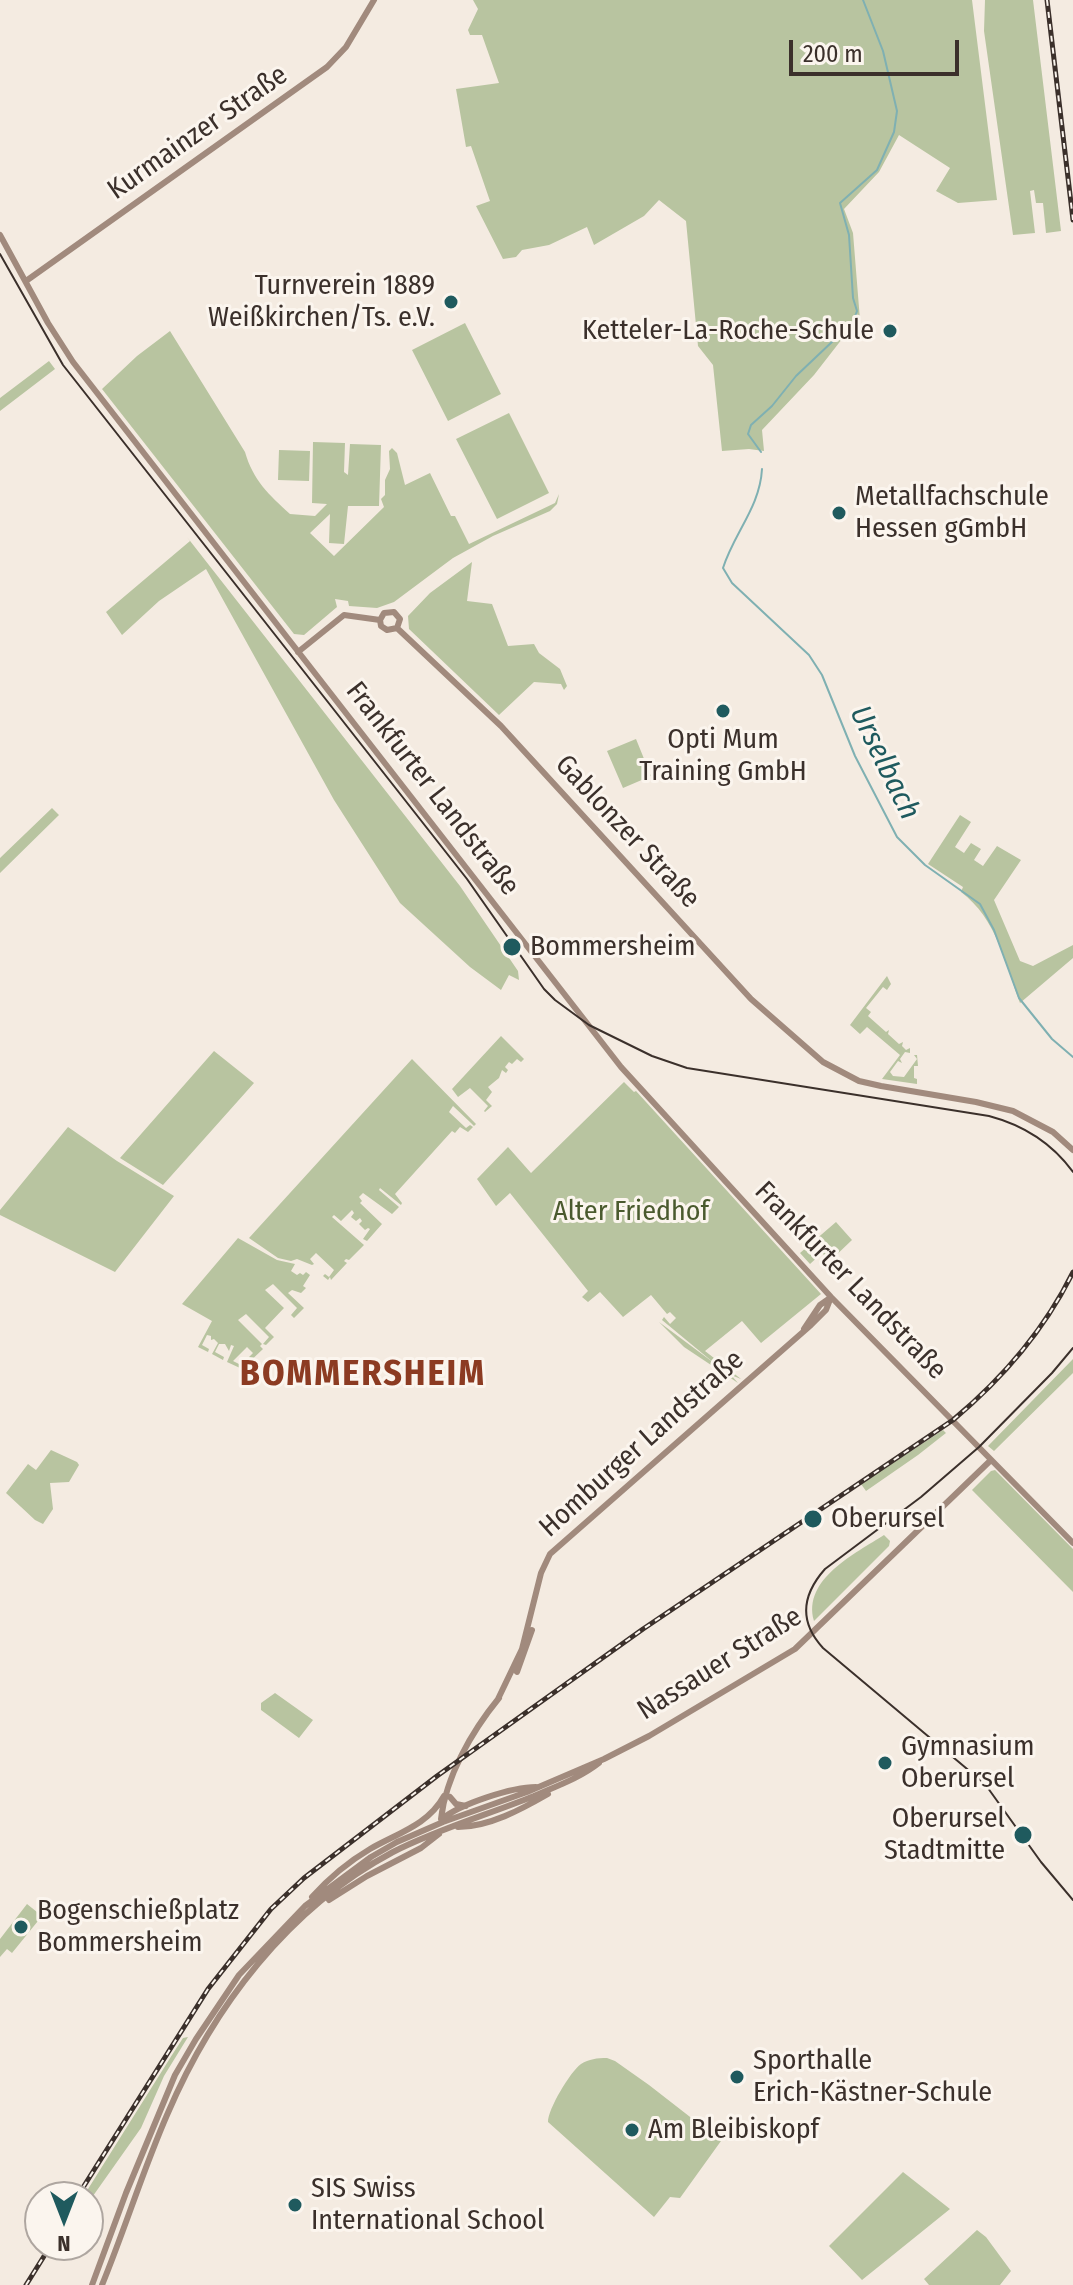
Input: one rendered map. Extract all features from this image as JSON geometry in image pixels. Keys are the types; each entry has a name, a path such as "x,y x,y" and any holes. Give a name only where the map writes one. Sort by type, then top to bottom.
{"main road":[{"name":"Kurmainzer Straße","path":"26,281 327,67 346,47 374,0"},
{"name":"Frankfurter Landstraße","path":"0,235 73,362 621,1067 831,1297 1073,1543"},
{"path":"394,612 400,619 397,628 390,631 384,629 380,620 384,613 394,612"},
{"path":"298,652 344,615 380,620"},
{"name":"Gablonzer Straße","path":"397,628 501,726 751,999 823,1062 859,1081 1013,1111 1053,1132 1073,1150"},
{"name":"Homburger Landstraße","path":"445,1819 452,1782 474,1731 508,1688 522,1663 530,1638 543,1566 558,1546 826,1310 831,1297"},
{"name":"Nassauer Straße","path":"307,1909 363,1870 419,1840 602,1760 649,1736 800,1646 991,1460"},
{"name":"Nassauer Straße","path":"307,1909 371,1857 420,1831 564,1783 588,1772 602,1760"},
{"path":"92,2285 175,2075 239,1975 307,1909 421,1848 437,1836 445,1819 452,1782"},
{"path":"102,2285 168,2113 204,2041 246,1978 307,1909 327,1881 357,1857 426,1820 452,1782"},
{"path":"426,1820 445,1819 463,1827 518,1811 564,1783"},
{"path":"445,1819 466,1806 523,1787 539,1787"},
{"path":"450,1797 456,1804 466,1806"}],"green space":[{"path":"473,0 972,0 997,200 958,203 936,191 950,168 899,135 879,172 844,209 853,233 860,320 762,430 764,451 722,451 713,365 698,346 686,221 659,200 644,216 594,245 587,227 549,245 522,250 516,257 503,259 476,206 490,201 471,146 466,147 456,89 499,83 482,35 470,35 468,30 478,9"},
{"path":"985,0 1033,0 1061,231 1046,233 1043,203 1036,203 1034,190 1030,191 1035,233 1013,235 984,31"},
{"path":"465,323 501,394 448,421 412,350"},
{"path":"170,331 245,452 257,479 290,514 315,516 327,504 312,503 313,442 345,443 344,472 348,475 350,444 381,445 379,506 348,506 344,544 329,543 330,514 310,533 334,556 384,507 381,499 385,495 385,480 390,469 389,451 392,448 397,453 405,485 430,473 469,544 555,503 559,494 557,504 550,511 453,558 394,602 377,608 349,606 348,601 335,599 337,607 304,635 294,634 102,389"},
{"path":"49,361 55,369 0,411 0,398"},
{"path":"509,413 549,493 497,519 456,439"},
{"path":"279,450 310,451 309,481 278,480"},
{"path":"187,537 460,886 518,971 519,980 509,975 501,990 470,967 400,903 334,800 206,569 159,601 122,635 106,612 190,541"},
{"path":"472,562 467,601 492,604 508,646 534,644 539,653 560,669 567,686 564,690 561,684 534,682 499,715 409,629 408,616 430,593"},
{"path":"636,739 651,776 623,788 607,751"},
{"path":"52,808 59,815 0,873 0,858"},
{"path":"960,815 971,822 955,847 964,853 971,843 981,849 974,860 983,866 997,846 1021,860 994,900 1020,961 1033,966 1073,945 1073,958 1020,1003 992,928 961,892 963,887 928,864"},
{"path":"887,976 891,984 887,990 883,987 866,1008 871,1012 868,1016 886,1032 889,1030 888,1034 899,1044 903,1042 906,1050 910,1048 910,1053 905,1052 900,1059 902,1063 898,1061 890,1072 893,1076 904,1077 917,1059 914,1055 917,1055 918,1066 914,1066 914,1078 917,1084 882,1079 900,1055 867,1027 860,1034 850,1025"},
{"path":"501,1036 524,1059 521,1062 517,1059 512,1064 509,1062 505,1067 508,1070 506,1073 502,1070 499,1078 488,1087 492,1092 486,1100 492,1106 485,1112 488,1106 470,1088 458,1097 452,1089"},
{"path":"214,1051 254,1083 163,1185 120,1158"},
{"path":"412,1059 476,1124 474,1126 453,1106 449,1112 466,1128 470,1125 473,1127 468,1132 460,1127 455,1133 452,1131 395,1194 401,1205 380,1188 399,1207 392,1214 363,1193 359,1197 360,1203 382,1224 367,1241 363,1239 370,1229 365,1230 359,1224 362,1221 360,1218 356,1221 351,1217 354,1213 352,1210 341,1221 334,1215 332,1217 364,1245 344,1261 347,1263 331,1280 323,1276 329,1277 334,1270 316,1253 310,1259 312,1265 297,1259 291,1261 278,1258 249,1238"},
{"name":"Alter Friedhof","path":"624,1082 636,1091 821,1294 761,1343 742,1321 705,1351 741,1379 731,1375 738,1383 684,1347 659,1322 714,1363 662,1320 664,1317 670,1324 676,1318 670,1312 667,1314 651,1295 623,1317 600,1292 588,1302 582,1297 588,1291 510,1193 496,1206 477,1179 508,1147 531,1173"},
{"path":"68,1127 174,1196 115,1272 0,1215 0,1210"},
{"path":"836,1222 852,1240 830,1261 822,1253 810,1264 800,1253"},
{"path":"238,1238 277,1260 295,1264 291,1271 297,1275 306,1272 310,1275 301,1293 292,1290 288,1293 304,1308 294,1318 291,1315 297,1308 273,1284 265,1290 284,1308 265,1328 274,1337 266,1345 263,1344 269,1337 246,1314 238,1320 262,1344 263,1349 243,1368 241,1365 253,1353 247,1347 233,1361 240,1368 227,1362 234,1346 231,1345 229,1351 225,1344 219,1344 215,1352 224,1357 223,1360 212,1354 218,1343 211,1340 211,1336 207,1335 202,1345 209,1349 208,1352 198,1347 212,1321 182,1304"},
{"path":"1073,1359 1073,1373 994,1451 988,1446"},
{"path":"943,1430 946,1433 866,1491 861,1484"},
{"path":"51,1450 79,1465 69,1482 50,1483 53,1509 43,1524 6,1493 28,1464 36,1470"},
{"path":"995,1470 1073,1549 1073,1592 972,1490"},
{"path":"884,1535 890,1541 889,1546 814,1621 812,1606 823,1580 846,1559"},
{"path":"275,1693 313,1720 299,1738 261,1710 261,1703"},
{"name":"Bogenschießplatz Bommersheim","path":"27,1904 42,1916 12,1953 7,1949 0,1957 0,1939"},
{"path":"188,2037 164,2076 141,2128 104,2181 93,2181 183,2038"},
{"name":"Am Bleibiskopf","path":"607,2058 649,2085 721,2141 680,2198 670,2197 654,2217 548,2122 556,2100 576,2068 590,2060"},
{"path":"903,2172 950,2209 862,2280 829,2246"},
{"path":"977,2230 986,2237 1011,2271 1000,2285 929,2285 924,2279"}],"waterway":[{"name":"Urselbach","path":"761,452 748,434 751,425 772,406 796,376 853,322 857,311 853,298 849,235 840,203 877,170 894,132 897,111 883,51 863,0"},
{"name":"Urselbach","path":"762,469 757,496 723,568 732,583 809,655 822,675 855,756 897,837 925,865 980,904 994,930 1019,998 1052,1039 1073,1057"}],"tram line":[{"path":"0,254 63,365 467,879 544,989 555,1000 589,1025 652,1056 687,1068 1002,1120 1046,1144 1073,1172"},
{"path":"1073,1348 979,1447 921,1497 825,1569 812,1589 806,1608 810,1628 823,1648 985,1784 1041,1862 1073,1900"}],"railway":[{"path":"1047,0 1073,220"},
{"path":"87,2181 208,1989 271,1909 304,1878 437,1776 643,1629 953,1420 1021,1352 1073,1272"},
{"path":"26,2285 41,2261"}],"place":[{"name":"Turnverein 1889 Weißkirchen/Ts. e.V.","path":"451,302"},
{"name":"Ketteler-La-Roche-Schule","path":"890,331"},
{"name":"Metallfachschule Hessen gGmbH","path":"839,513"},
{"name":"Opti Mum Training GmbH","path":"723,711"},
{"name":"Bommersheim","path":"512,947"},
{"name":"Oberursel","path":"813,1519"},
{"name":"Gymnasium Oberursel","path":"885,1763"},
{"name":"Oberursel Stadtmitte","path":"1023,1835"},
{"name":"Bogenschießplatz Bommersheim","path":"21,1927"},
{"name":"Sporthalle Erich-Kästner-Schule","path":"737,2077"},
{"name":"Am Bleibiskopf","path":"632,2130"},
{"name":"SIS Swiss International School","path":"295,2205"}],"district":[{"name":"BOMMERSHEIM","path":"363,1375"}]}
